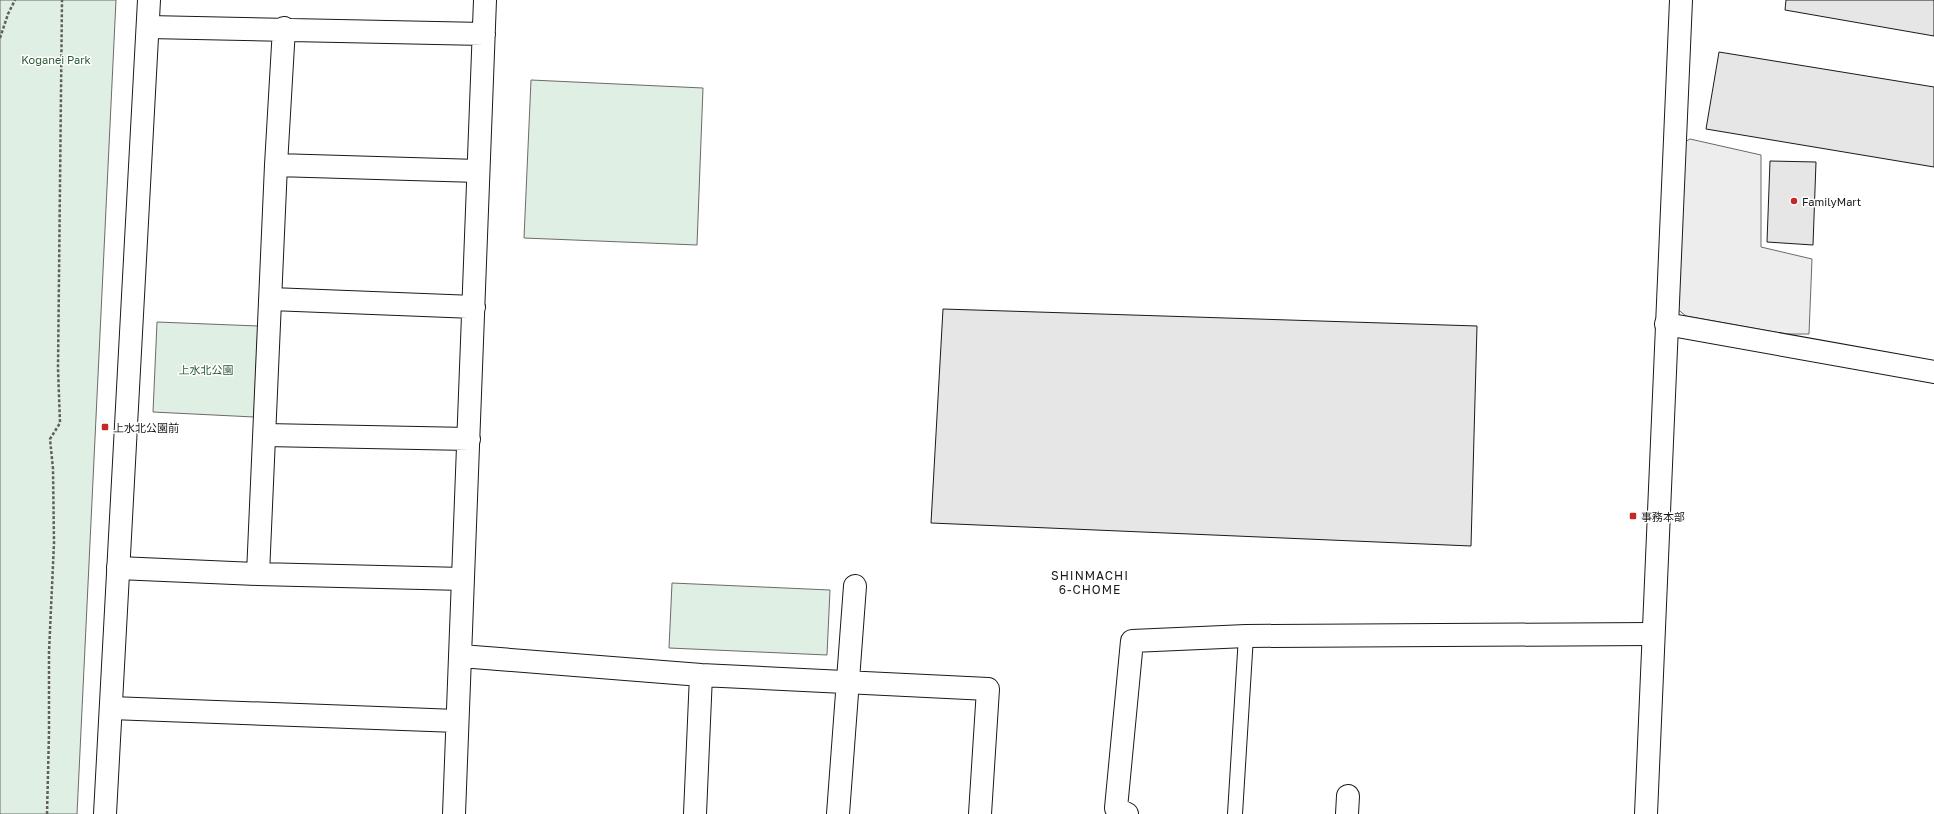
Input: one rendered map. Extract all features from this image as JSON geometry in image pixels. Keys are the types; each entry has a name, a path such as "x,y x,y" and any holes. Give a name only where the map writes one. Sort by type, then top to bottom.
{"street":[{"path":"105,814 149,0"},
{"path":"454,814 485,0"},
{"path":"1646,814 1681,0"},
{"path":"148,26 284,28 484,34"},
{"path":"258,574 276,165 284,28"},
{"path":"276,165 478,171"},
{"path":"271,299 474,307"},
{"path":"1666,324 1934,372"},
{"path":"265,435 469,439"},
{"path":"118,568 258,574 463,579"},
{"path":"838,814 855,586"},
{"path":"1127,814 1116,808 1132,641 1246,636 1653,634"},
{"path":"460,656 701,675 988,689 980,814"},
{"path":"695,814 701,675"},
{"path":"111,708 457,721"}],"lane":[{"path":"1235,814 1246,636"}],"path":[{"path":"0,38 8,14 15,0"},
{"path":"47,814 49,652 54,543 50,439 60,423 58,360 62,0"}],"green space":[{"name":"Koganei Park","path":"0,0 116,0 77,814 0,814"},
{"path":"531,80 703,88 697,245 524,238"},
{"name":"上水北公園","path":"157,322 258,326 254,417 153,412"},
{"path":"672,583 830,590 827,655 669,648"}],"shaded area":[{"path":"1690,139 1761,155 1761,247 1812,259 1809,334 1786,334 1686,316 1671,304 1679,145"}],"building":[{"path":"1786,0 1934,0 1934,36 1785,10"},
{"path":"1719,52 1934,87 1934,167 1706,129"},
{"path":"1770,161 1816,162 1813,245 1767,242"},
{"path":"943,309 1477,326 1471,546 931,523"}],"place":[{"name":"FamilyMart","path":"1794,201"},
{"name":"上水北公園前","path":"105,427"},
{"name":"事務本部","path":"1633,516"}],"district":[{"name":"SHINMACHI 6-CHOME","path":"1090,582"}]}
